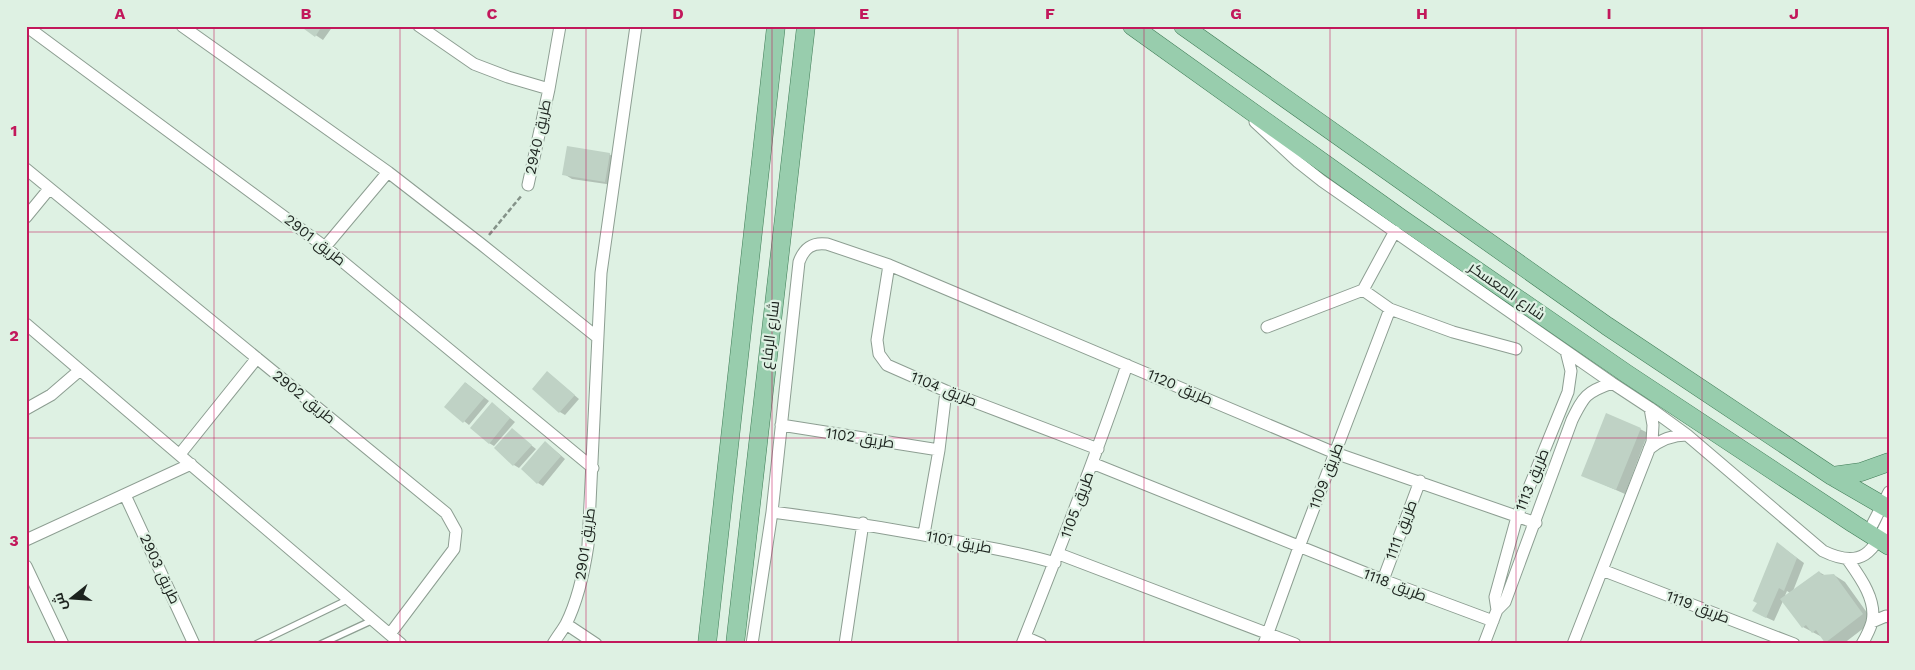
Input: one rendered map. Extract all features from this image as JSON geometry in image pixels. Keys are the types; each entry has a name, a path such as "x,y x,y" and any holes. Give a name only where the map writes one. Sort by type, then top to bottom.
{"main road":[{"name":"شارع الرفاع","path":"707,644 776,26"},
{"name":"شارع الرفاع","path":"736,644 806,26"},
{"name":"شارع المعسكر","path":"1132,26 1346,180 1627,374 1879,540"},
{"name":"شارع المعسكر","path":"1183,26 1606,326 1832,476 1887,506"},
{"path":"1832,476 1861,472 1889,462"}],"street":[{"name":"طريق 2901","path":"26,26 325,247 593,468"},
{"path":"182,26 388,172 597,337"},
{"name":"طريق 2940","path":"419,26 474,64 508,77 549,89"},
{"name":"طريق 2940","path":"528,185 549,89 560,26"},
{"name":"طريق 2901","path":"553,644 566,624 584,569 588,545 593,468 597,337 602,273 636,26"},
{"path":"1223,91 1298,162 1322,181 1687,435 1823,551 1848,560 1857,558 1874,548 1879,540 1887,506"},
{"name":"طريق 2902","path":"26,169 446,513 456,531 454,550 390,634"},
{"path":"325,247 388,172"},
{"path":"26,217 49,189"},
{"path":"1267,327 1362,290 1395,231"},
{"name":"طريق 1120","path":"781,425 802,253 808,246 818,243 827,244 889,265 1335,452 1536,523"},
{"name":"طريق 1104","path":"889,265 877,340 879,354 887,365 946,391 1098,448"},
{"path":"1362,290 1390,309 1454,332 1516,349"},
{"name":"طريق 1109","path":"1266,639 1390,309"},
{"path":"26,324 401,644"},
{"name":"طريق 1113","path":"1495,615 1494,597 1518,517 1568,392 1571,371 1566,351"},
{"path":"180,454 257,358"},
{"name":"طريق 1105","path":"1024,641 1098,448 1126,365"},
{"path":"26,410 51,395 80,370"},
{"name":"طريق 1113","path":"1484,644 1495,615 1505,602 1536,523 1572,420 1582,401 1593,390 1612,383"},
{"path":"924,534 939,450 946,391"},
{"path":"1573,644 1649,449 1653,434 1650,408"},
{"path":"752,644 772,512 781,425"},
{"name":"طريق 1102","path":"781,425 939,450"},
{"path":"1649,449 1662,440 1687,435"},
{"name":"طريق 1118","path":"1092,463 1382,580 1495,615"},
{"path":"26,540 191,464"},
{"name":"طريق 1111","path":"1382,580 1420,481"},
{"name":"طريق 2903","path":"125,495 194,644"},
{"name":"طريق 1101","path":"772,512 863,523 1035,557 1057,558 1266,639"},
{"path":"844,644 863,523"},
{"path":"1848,560 1865,585 1873,610 1872,622 1862,644"},
{"path":"26,566 63,644"},
{"name":"طريق 1119","path":"1602,570 1794,644"},
{"path":"1872,622 1888,615"},
{"path":"566,624 596,644"},
{"path":"1266,639 1295,644"},
{"path":"1024,641 1041,644"}],"lane":[{"path":"256,644 350,599"},
{"path":"321,644 373,620"}],"path":[{"path":"481,244 528,185"}],"building":[{"path":"300,26 322,26 315,37"},
{"path":"567,146 610,153 605,182 562,175"},
{"path":"547,371 575,395 559,413 532,389"},
{"path":"465,382 484,398 463,423 444,407"},
{"path":"492,402 510,418 489,444 470,428"},
{"path":"1606,413 1641,428 1616,490 1581,476"},
{"path":"512,428 532,445 513,466 494,448"},
{"path":"545,441 561,456 537,484 521,469"},
{"path":"1777,542 1797,558 1784,591 1779,588 1766,618 1752,611 1757,603 1753,601"},
{"path":"1819,571 1822,575 1834,574 1863,614 1825,643 1816,630 1812,633 1806,625 1802,628 1780,599"}]}
